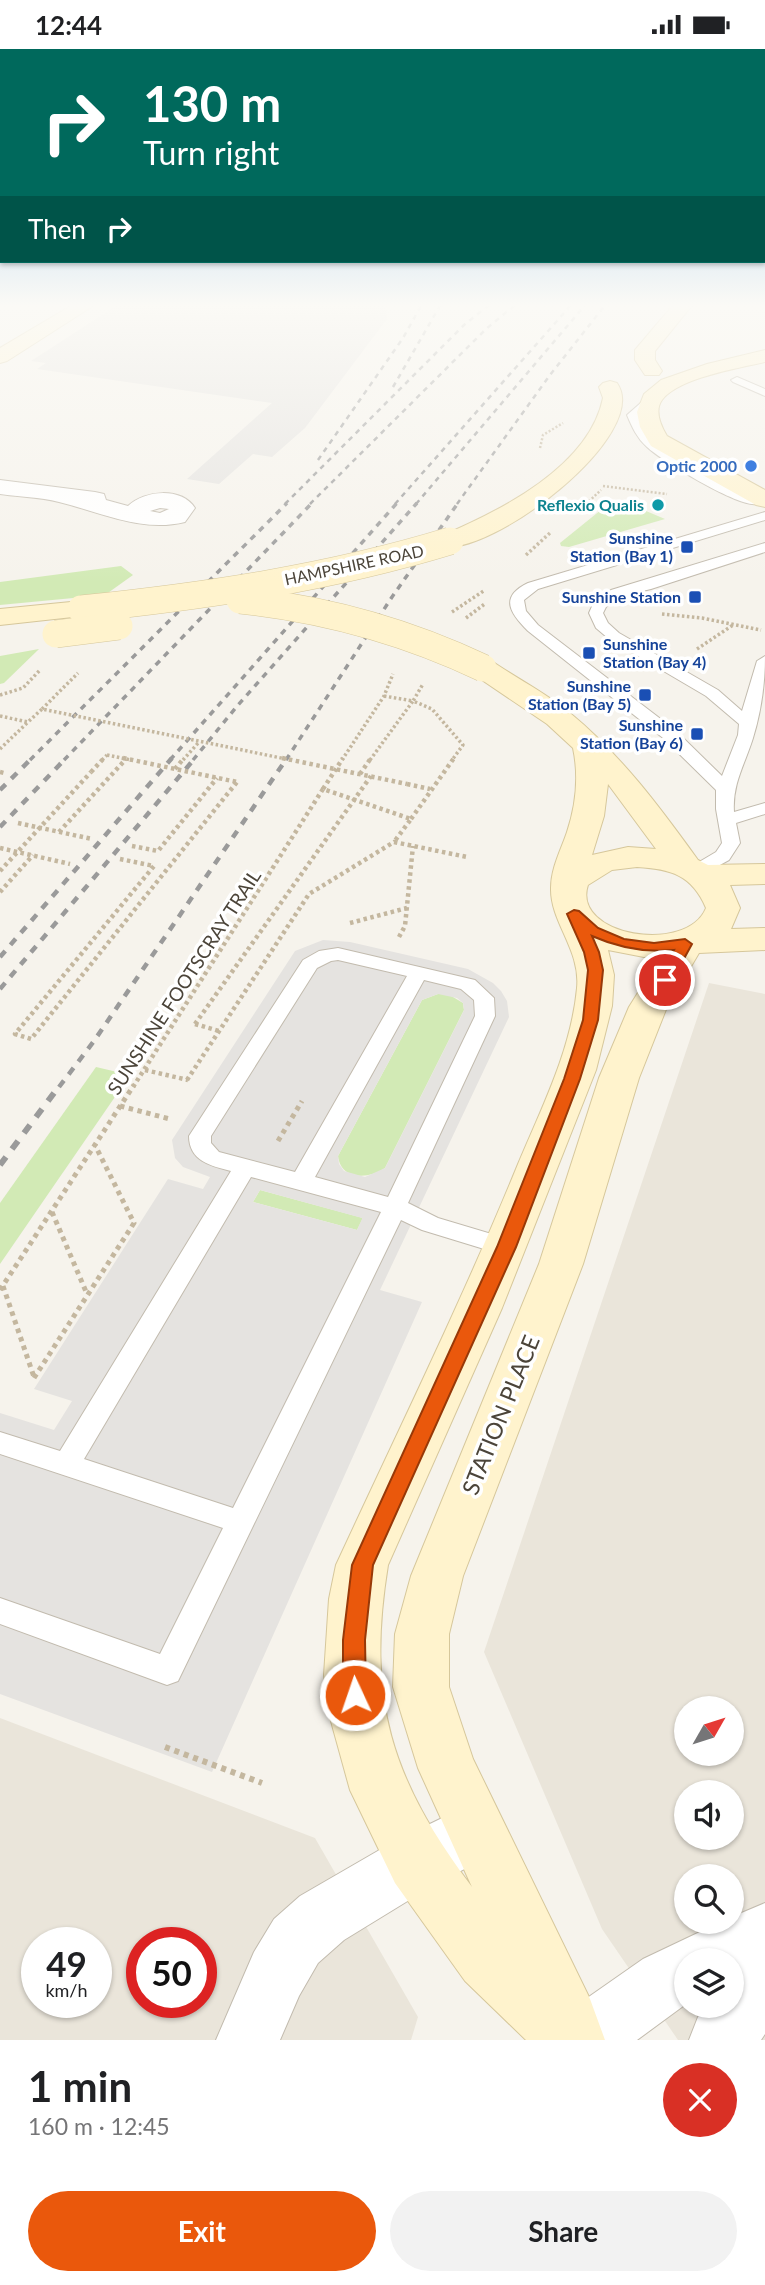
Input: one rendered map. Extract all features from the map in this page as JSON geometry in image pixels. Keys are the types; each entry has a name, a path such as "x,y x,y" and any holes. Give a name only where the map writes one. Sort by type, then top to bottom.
{"main road":[{"name":"HAMPSHIRE ROAD","path":"0,617 147,602 351,569 410,555 450,541 513,513 540,497 573,468 603,425 613,405 614,397"},
{"path":"652,397 648,407 649,422 664,445 765,500"},
{"name":"HAMPSHIRE ROAD","path":"147,602 237,600 334,614 416,639 483,668 550,712 588,745 626,783 694,871"},
{"name":"HAMPSHIRE ROAD","path":"0,641 211,615 334,614"},
{"path":"574,2040 487,1959 416,1861 379,1790 357,1714 352,1675 356,1599 362,1565 506,1247 572,1079 591,1020 595,970 592,952 571,907 569,872 590,803 592,774 588,745"},
{"path":"765,874 694,871 649,857 612,859 583,871 571,884 571,907 593,931 621,943 654,948 687,943 765,939"},
{"path":"687,943 709,932 720,919 722,912 716,888 694,871"},
{"name":"STATION PLACE","path":"574,2040 447,1768 421,1687 422,1634 437,1576 561,1264 619,1078 648,1007 687,943"},
{"path":"506,1247 561,1264"}],"street":[{"path":"0,487 154,510"},
{"path":"248,2040 276,1973 296,1941 323,1918 416,1861 475,1832"},
{"path":"735,1948 765,1934"},
{"path":"583,2040 674,1977"},
{"path":"721,2040 765,1981"}],"lane":[{"path":"647,397 633,415 637,428 650,445 765,509"},
{"path":"725,789 668,734 533,628 519,612 517,600 521,592 533,586 765,516"},
{"path":"747,723 712,692 614,636 601,625 596,613 602,602 616,593 646,586 765,547"},
{"path":"694,871 713,863 729,848 732,838 727,820 725,789 746,735 765,661"},
{"path":"727,820 765,808"},
{"path":"0,1611 167,1671 395,1207 487,1007 484,998 468,984 338,954 317,959 310,964 200,1136 204,1151 211,1158 395,1207 430,1224 506,1247"},
{"path":"301,1182 419,972"},
{"path":"66,1465 245,1167"},
{"path":"0,1443 240,1522"}],"path":[{"path":"568,520 587,506 608,477"},
{"path":"603,485 668,494"},
{"path":"524,556 558,527"},
{"path":"448,614 489,586"},
{"name":"SUNSHINE FOOTSCRAY TRAIL","path":"1,1288 219,956 384,696 397,664"},
{"path":"0,748 81,671"},
{"path":"187,1080 309,894 394,842 463,745 432,709 413,701 360,774"},
{"path":"42,709 430,789"},
{"path":"0,716 28,722"},
{"path":"175,769 199,742"},
{"path":"0,871 107,755 237,782 31,1039 15,1034 154,866 120,859"},
{"path":"60,832 127,759"},
{"path":"219,1031 195,1024 371,776"},
{"path":"132,846 158,851 217,778"},
{"path":"323,789 411,819"},
{"path":"18,823 92,839"},
{"path":"394,842 467,857"},
{"path":"395,944 405,926 413,846"},
{"path":"0,848 70,864"},
{"path":"0,892 33,855"},
{"path":"245,1167 269,1155 305,1096"},
{"path":"120,1106 205,1128"},
{"path":"1,1288 34,1378 134,1223 95,1145"},
{"path":"52,1212 88,1295"},
{"path":"165,1747 262,1783"}],"shaded area":[{"path":"230,397 328,397 305,428 272,457 253,454 219,484 187,479 272,403"},
{"path":"323,940 350,942 468,969 493,983 501,991 507,1001 509,1017 380,1290 422,1302 212,1772 0,1694 0,1413 54,1430 72,1401 34,1389 168,1179 203,1189 210,1177 183,1167 175,1158 172,1140 295,951","holes":["438,994 457,998 463,1003 464,1010 385,1168 365,1177 344,1171 338,1156 422,1000","260,1190 362,1218 362,1219 357,1230 253,1202"]},
{"path":"709,983 765,994 765,2040 678,2040 602,1929 484,1652"},
{"path":"0,1718 315,1838 418,2017 411,2040 0,2040"}],"green space":[{"path":"612,501 635,504 665,519 569,547 561,546 560,543"},
{"path":"121,566 133,575 105,595 0,605 0,582"},
{"path":"39,649 4,683 0,684 0,656"},
{"path":"438,994 448,994 463,1003 464,1010 385,1168 364,1176 350,1174 340,1164 338,1156 422,1000"},
{"path":"96,1067 130,1075 0,1264 0,1203"},
{"path":"260,1190 363,1218 357,1230 253,1202"}],"railway":[{"path":"318,460 362,397"},
{"path":"285,504 392,397"},
{"path":"310,504 418,397"},
{"path":"395,504 490,397"},
{"path":"416,504 507,397"},
{"path":"457,504 534,397"},
{"path":"0,790 287,503"},
{"path":"64,760 312,503"},
{"path":"170,760 397,503"},
{"path":"193,760 238,705 417,503"},
{"path":"286,760 392,597 458,503"},
{"path":"0,827 66,758"},
{"path":"0,957 172,758"},
{"path":"0,989 195,758"},
{"path":"59,1087 94,1041 287,758"},
{"path":"0,1165 60,1085"}],"place":[{"name":"Optic 2000","path":"751,466"},
{"name":"Reflexio Qualis","path":"658,505"},
{"name":"Sunshine Station (Bay 1)","path":"687,547"},
{"name":"Sunshine Station","path":"695,597"},
{"name":"Sunshine Station (Bay 4)","path":"589,653"},
{"name":"Sunshine Station (Bay 5)","path":"645,695"},
{"name":"Sunshine Station (Bay 6)","path":"697,734"}],"route":[{"path":"355,1695 352,1675 356,1599 362,1565 506,1247 572,1079 591,1020 596,988 595,970 592,952 574,914 593,931 621,943 654,948 685,944 665,980"}]}
